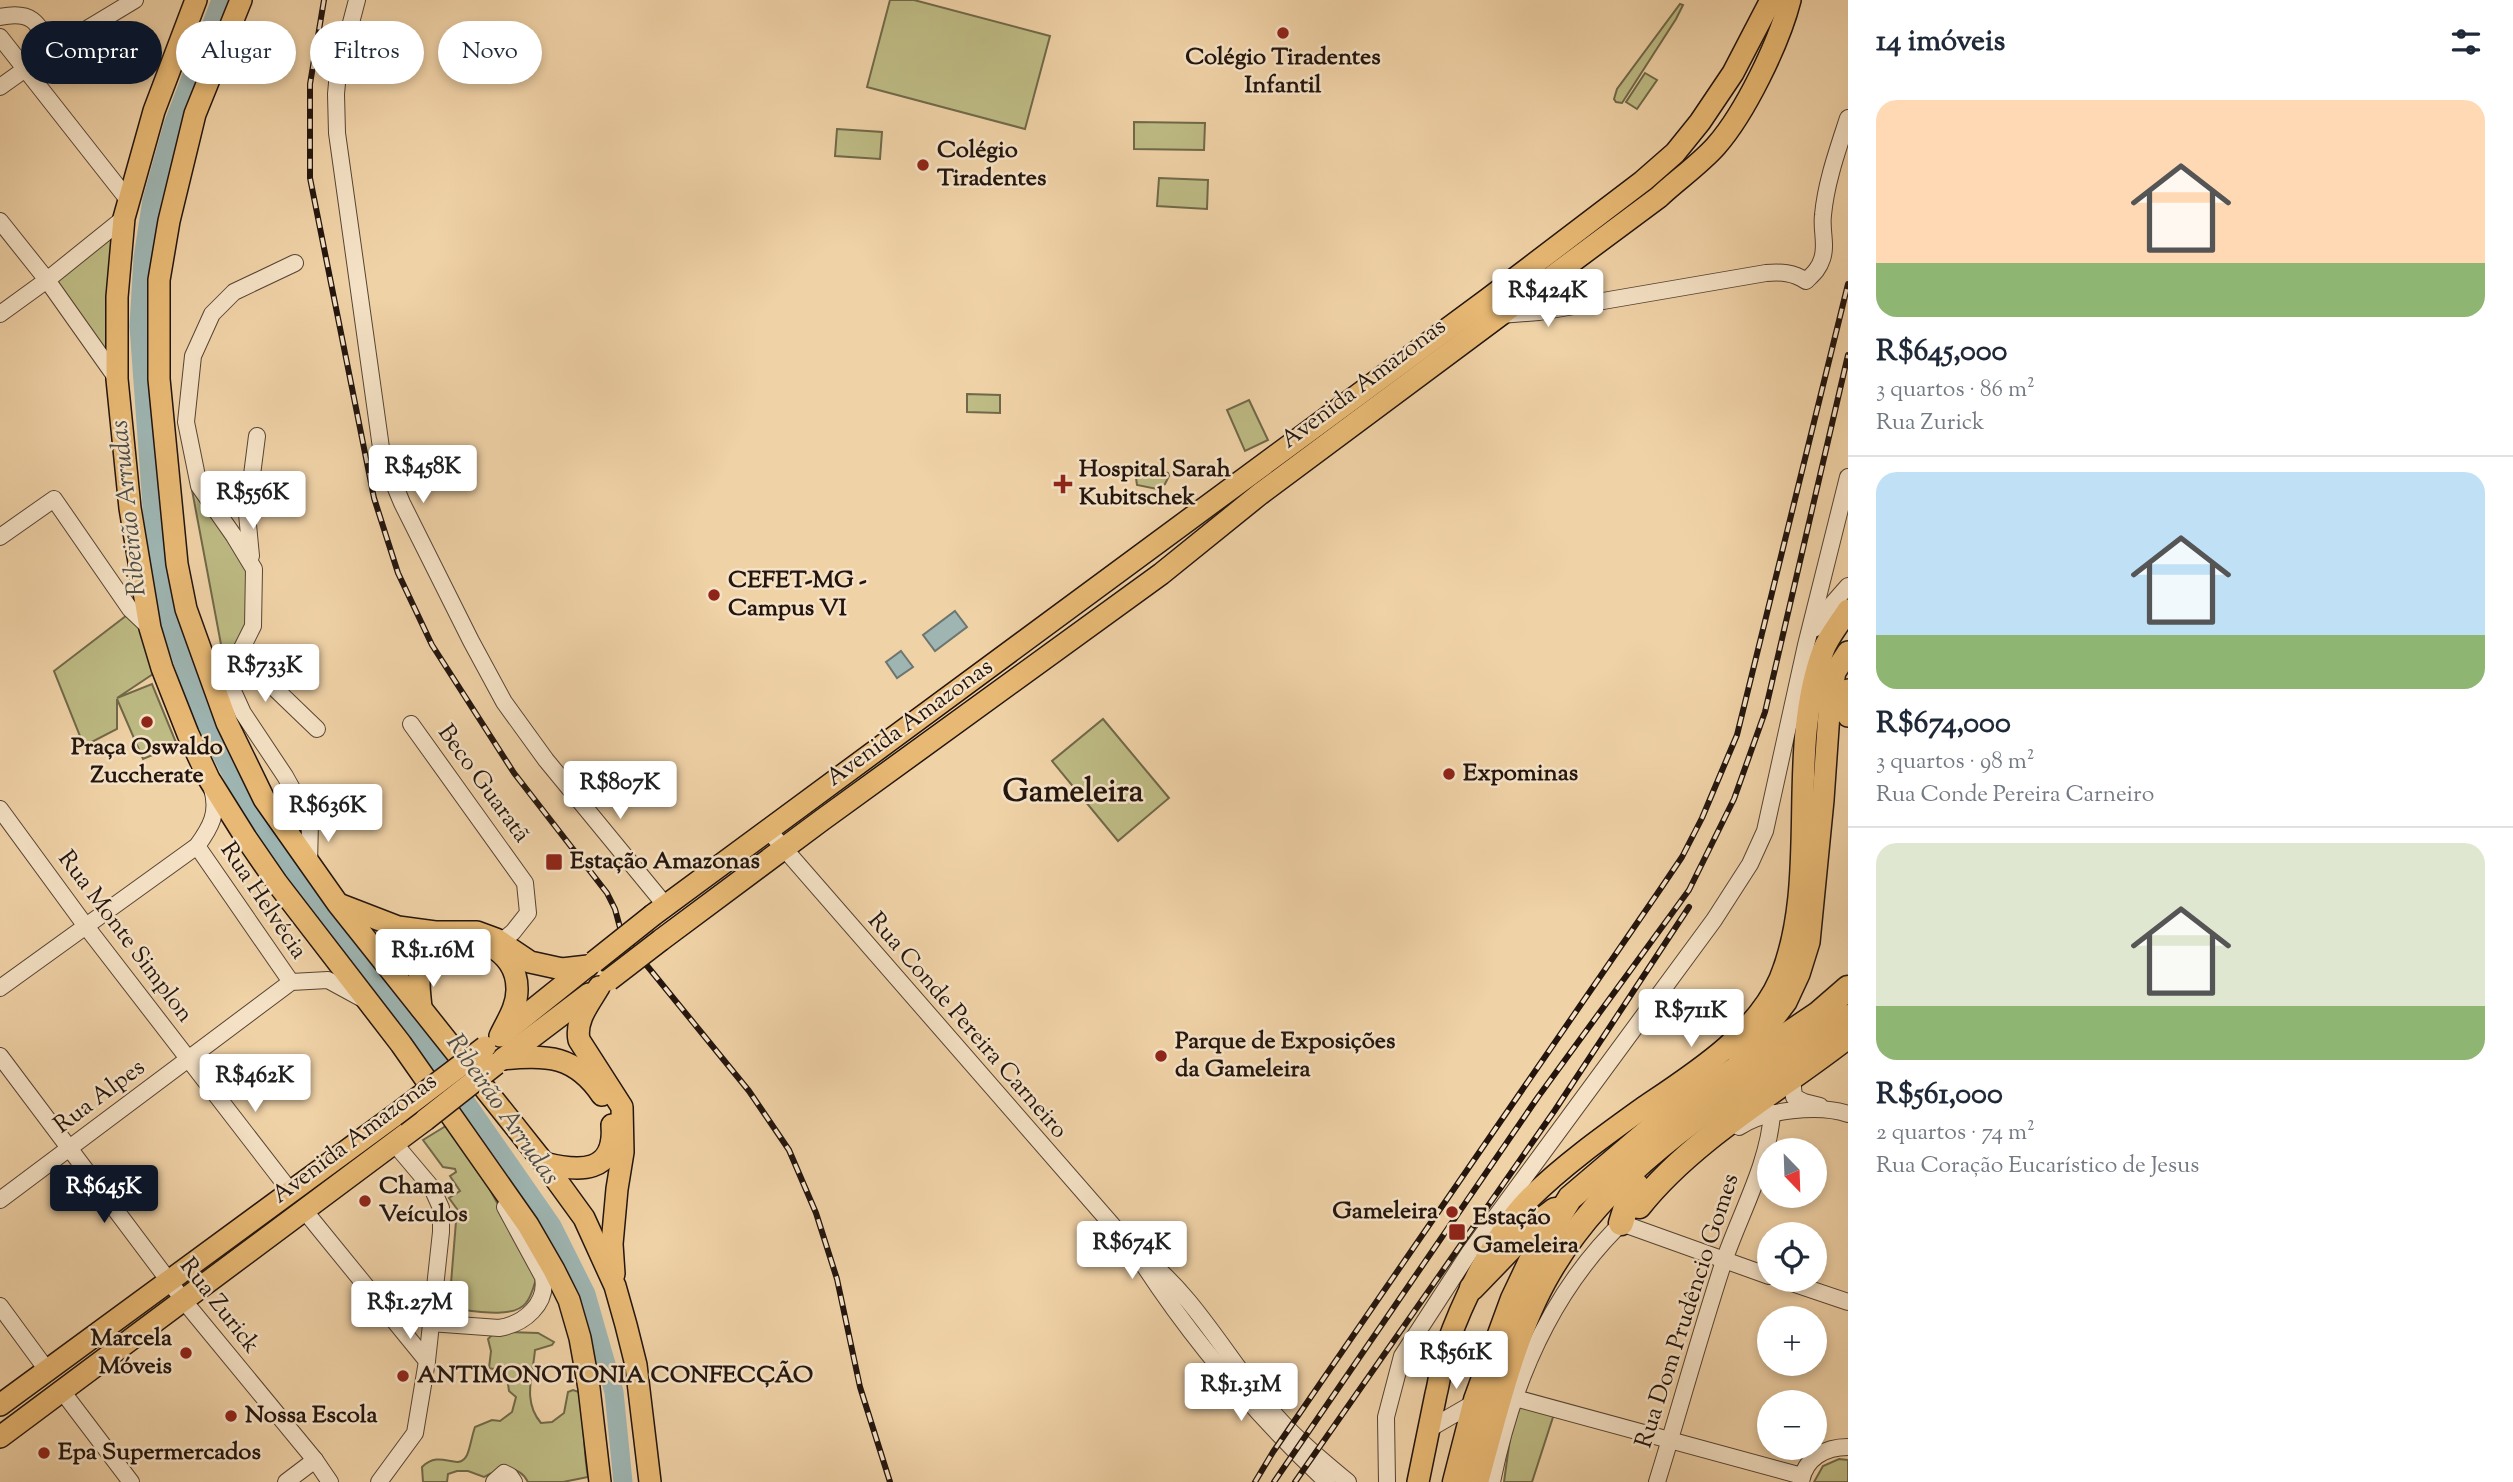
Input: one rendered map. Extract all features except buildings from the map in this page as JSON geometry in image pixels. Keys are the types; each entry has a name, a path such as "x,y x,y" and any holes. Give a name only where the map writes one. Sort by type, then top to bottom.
{"highway":[{"path":"1476,1482 1508,1396 1531,1308 1571,1236 1614,1187 1726,1087 1848,988"},
{"path":"1472,1288 1524,1234 1669,1114 1726,1087 1848,1017"},
{"path":"1726,1087 1792,1069 1840,1042"},
{"path":"1630,1215 1661,1179 1685,1157 1840,1042"},
{"path":"1630,1215 1631,1191 1663,1156 1675,1135"},
{"path":"1455,1482 1476,1400 1513,1298 1531,1261 1570,1198"}],"main road":[{"path":"195,0 154,111 126,209 117,297 117,379 130,508 150,628 162,668 209,779 276,883 372,1005 528,1225 569,1300 580,1338 589,1388 600,1482"},
{"path":"241,0 195,114 169,221 159,280 159,379 177,564 186,609 227,723 264,799 338,904 544,1163 584,1218 615,1286 636,1365 650,1482"},
{"name":"Avenida Amazonas","path":"0,1405 394,1116 604,983 783,848 1161,574 1495,307 1675,153 1733,73 1771,0"},
{"name":"Avenida Amazonas","path":"0,1437 425,1120 591,964 659,910 1495,307 1551,278 1659,197 1716,146 1741,111 1759,79 1790,0"},
{"path":"1418,1482 1446,1349 1472,1288 1498,1239 1526,1202 1574,1161 1699,1070 1754,1021 1779,982 1791,948 1798,899 1808,702 1824,649 1848,611"},
{"path":"1726,1087 1786,1002 1799,974 1809,942 1830,699 1835,672 1848,652"},
{"path":"1848,690 1845,696 1848,716"},
{"path":"338,904 398,927 435,932 477,932 500,942 530,962 562,969 591,964"},
{"path":"659,910 671,917 662,939"},
{"path":"421,1007 419,980 423,964 452,941 472,941 489,945 505,956 515,971 517,989 515,1005 496,1052 563,1060 578,1069 592,1082 608,1107 613,1132 610,1150 604,1160 589,1169 544,1163"},
{"path":"604,983 580,1018 577,1031 579,1040 622,1107 623,1152 612,1244 615,1286"}],"street":[{"path":"100,21 135,0"},
{"path":"357,0 335,94 340,165 382,455 402,503 471,642 505,702 659,910"},
{"path":"0,16 19,13 34,21"},
{"path":"0,37 21,64"},
{"path":"0,87 21,72"},
{"path":"0,314 47,280 126,209 36,84"},
{"path":"1495,307 1588,303 1766,273 1783,272 1797,275 1806,281 1822,261 1823,214 1834,162 1848,118"},
{"path":"0,221 47,280 117,379"},
{"path":"254,569 199,486 186,422 193,356 212,314 234,292 295,263"},
{"path":"1551,278 1569,298 1588,303"},
{"path":"257,436 247,514 248,539 254,569 253,626 230,672 233,691 243,713 285,776 310,821 309,865"},
{"path":"168,477 199,486"},
{"path":"1387,1482 1386,1417 1402,1356 1469,1253 1714,920 1749,864 1765,831 1806,645 1848,477"},
{"path":"0,537 54,499 130,609 150,628"},
{"path":"1833,537 1848,548"},
{"path":"1806,645 1826,611 1848,586"},
{"path":"238,653 317,729"},
{"name":"Beco Guaratã","path":"411,724 525,883 528,912 513,932 500,942"},
{"path":"0,988 197,846 214,819 215,806 209,779"},
{"name":"Rua Monte Simplon","path":"0,809 85,925 291,1192"},
{"name":"Rua Conde Pereira Carneiro","path":"768,830 1134,1250 1154,1282 1258,1415 1327,1482"},
{"name":"Rua Helvécia","path":"197,846 290,982"},
{"path":"290,982 328,980 372,1005"},
{"name":"Rua Alpes","path":"0,1200 290,982"},
{"name":"Rua Zurick","path":"0,1056 184,1301 315,1460 330,1482"},
{"path":"1792,1078 1794,1097 1843,1112"},
{"path":"1492,1482 1508,1396 1539,1336 1558,1301 1584,1265 1630,1215 1706,1149 1752,1118 1782,1111 1843,1112"},
{"name":"Rua Dom Prudêncio Gomes","path":"1657,1482 1724,1261 1765,1150 1771,1130 1772,1113"},
{"path":"379,1482 415,1433 428,1362 441,1232 441,1208 432,1188 394,1143"},
{"path":"430,1323 509,1327 528,1316 543,1295 542,1277 474,1150"},
{"path":"304,1210 428,1362"},
{"path":"1630,1215 1724,1261 1757,1272"},
{"name":"Rua Conde Pereira Carneiro","path":"1134,1250 1165,1273 1267,1406 1319,1459 1348,1482"},
{"path":"1817,1292 1848,1303"},
{"path":"0,1306 47,1370"},
{"path":"62,1391 131,1482"},
{"path":"1429,1429 1476,1400 1508,1396 1802,1479 1815,1457 1836,1447 1848,1447"},
{"path":"286,1482 315,1460"},
{"path":"494,1482 504,1474 510,1476 514,1482"}],"shaded area":[{"path":"890,0 914,0 1050,36 1025,129 867,87"},
{"path":"1680,4 1683,5 1676,19 1622,103 1616,102 1614,99 1617,89"},
{"path":"1645,73 1657,80 1637,109 1626,102"},
{"path":"1134,122 1205,123 1204,150 1134,149"},
{"path":"837,129 882,132 880,159 835,156"},
{"path":"1159,178 1208,180 1207,209 1157,206"},
{"path":"117,230 111,361 56,280"},
{"path":"967,394 1000,395 1000,413 967,412"},
{"path":"1249,400 1268,440 1245,451 1227,410"},
{"path":"1153,467 1168,473 1165,484 1157,489 1137,485 1135,471"},
{"path":"192,490 254,569 253,626 226,671"},
{"name":"Praça Oswaldo Zuccherate","path":"131,612 148,627 156,672 117,698 152,684 177,745 143,759 117,699 117,729 84,746 54,671"},
{"path":"1103,719 1169,798 1118,841 1052,761"},
{"path":"449,1124 471,1155 537,1276 528,1300 520,1308 490,1313 449,1308 457,1209 449,1198 460,1191 450,1176 456,1172 455,1169 443,1167 423,1140"},
{"path":"494,1333 538,1333 554,1342 535,1350 530,1388 532,1406 541,1423 552,1422 564,1413 568,1392 579,1392 588,1477 563,1482 528,1482 519,1472 508,1469 484,1477 468,1471 457,1471 448,1474 447,1482 423,1482 422,1467 436,1460 463,1460 475,1427 492,1420 500,1421 512,1412 516,1397 509,1391 506,1370 499,1367 489,1368 491,1351 488,1339"},
{"path":"1515,1402 1554,1414 1532,1482 1504,1482"},
{"path":"1839,1459 1848,1460 1848,1482 1814,1482 1823,1466"}],"water":[{"path":"955,611 967,627 935,651 923,635"},
{"path":"901,651 913,667 897,678 886,662"}],"waterway":[{"name":"Ribeirão Arrudas","path":"221,0 173,125 152,200 143,258 139,326 155,548 171,627 201,714 251,812 288,868 440,1065 552,1226 586,1294 614,1392 623,1482"}],"railway":[{"path":"324,0 310,84 310,178 374,498 398,573 432,645 514,773 607,893 615,909 622,935 749,1091 789,1150 816,1213 837,1279 860,1387 890,1482"},
{"path":"1255,1482 1682,857 1702,818 1737,735 1848,284"},
{"path":"1274,1482 1538,1097 1689,890 1734,799 1765,712 1848,355"},
{"path":"1295,1482 1555,1110 1689,907"}],"place":[{"name":"Colégio Tiradentes Infantil","path":"1283,33"},
{"name":"Colégio Tiradentes","path":"923,165"},
{"name":"Hospital Sarah Kubitschek","path":"1063,484"},
{"name":"CEFET-MG - Campus VI","path":"714,595"},
{"name":"Praça Oswaldo Zuccherate","path":"147,722"},
{"name":"Expominas","path":"1449,774"},
{"name":"Estação Amazonas","path":"554,862"},
{"name":"Parque de Exposições da Gameleira","path":"1161,1056"},
{"name":"Chama Veículos","path":"365,1201"},
{"name":"Gameleira","path":"1452,1212"},
{"name":"Estação Gameleira","path":"1457,1232"},
{"name":"Marcela Móveis","path":"186,1353"},
{"name":"ANTIMONOTONIA CONFECÇÃO","path":"403,1376"},
{"name":"Nossa Escola","path":"231,1416"},
{"name":"Epa Supermercados","path":"44,1453"}],"district":[{"name":"Gameleira","path":"1073,793"}]}
